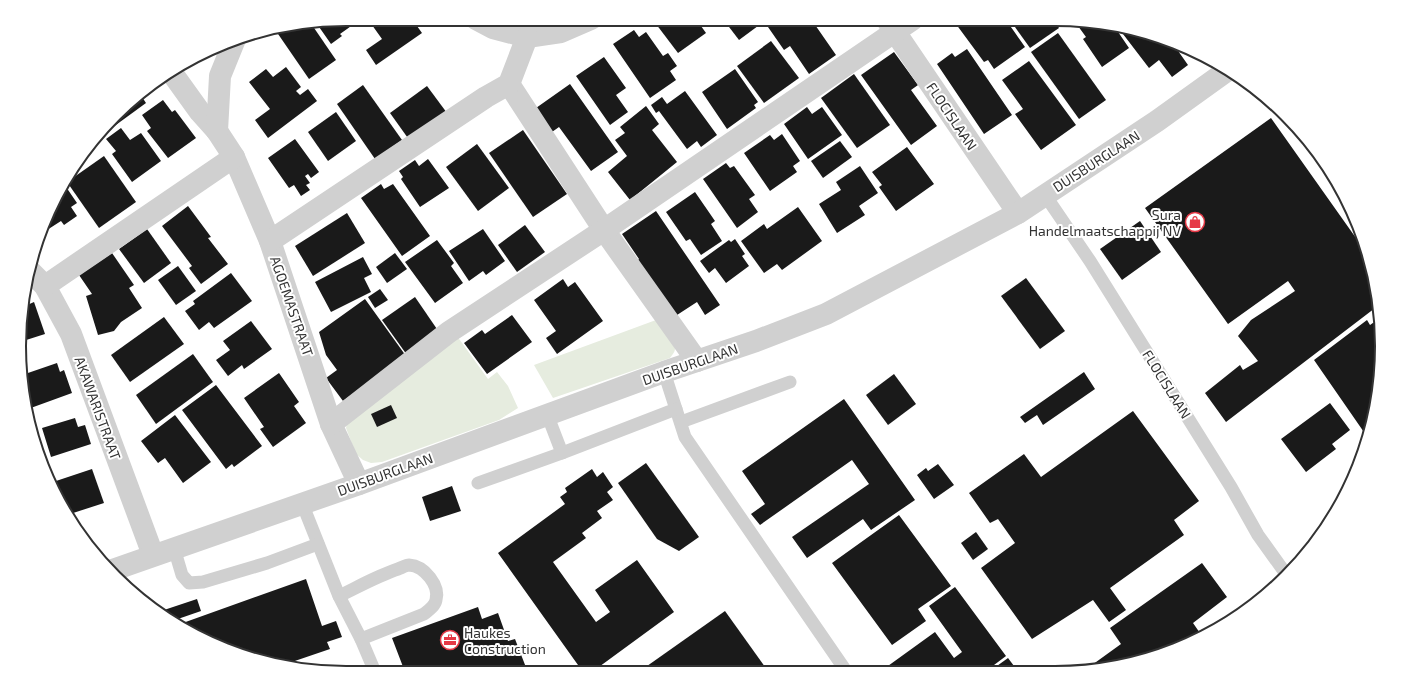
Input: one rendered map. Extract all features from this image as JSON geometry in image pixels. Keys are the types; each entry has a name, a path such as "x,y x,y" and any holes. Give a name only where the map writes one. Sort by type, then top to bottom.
{"street":[{"path":"489,26 527,37 561,32 575,26"},
{"path":"332,424 449,332 604,230 894,26"},
{"name":"FLOCISLAAN","path":"900,26 1018,213"},
{"path":"270,241 509,84 527,37"},
{"path":"217,131 220,76 232,47"},
{"name":"DUISBURGLAAN","path":"117,569 359,484 664,372 756,342 826,314 1018,213 1157,121 1223,74"},
{"name":"AGOEMASTRAAT","path":"174,76 200,112 217,131 234,157 270,241 332,424 359,484"},
{"path":"509,84 604,230 697,361"},
{"path":"45,286 234,157"},
{"name":"AKAWARISTRAAT","path":"34,275 45,286 71,334 153,555"}],"lane":[{"name":"FLOCISLAAN","path":"1045,195 1090,261 1231,487 1258,535 1283,570"},
{"path":"664,372 685,437 843,666"},
{"path":"681,422 790,382"},
{"path":"478,483 562,453 676,409"},
{"path":"547,414 562,453"},
{"path":"302,503 339,596 361,639 372,666"},
{"path":"174,548 182,575 188,583 203,582 267,563 318,544"},
{"path":"339,596 386,573 408,565 419,568 433,582 437,594 436,602 430,610 424,614 361,639"}],"shaded area":[{"path":"656,320 674,346 675,349 670,358 553,398 534,365"},
{"path":"457,336 488,379 497,372 508,386 518,408 499,420 382,462 371,463 363,460 356,454 346,428 347,422"}],"building":[{"path":"351,26 340,34 342,36 331,44 319,28"},
{"path":"373,26 417,26 422,33 376,65 366,50 382,39"},
{"path":"658,26 701,26 706,33 678,53"},
{"path":"728,26 758,26 739,40"},
{"path":"816,26 836,55 809,74 790,46 784,50 768,27"},
{"path":"957,26 1010,26 1025,47 994,69 988,60 984,62"},
{"path":"1014,26 1058,26 1059,28 1030,48"},
{"path":"1079,27 1118,32 1129,48 1102,67 1083,39 1086,37"},
{"path":"314,28 336,60 309,79 278,33"},
{"path":"634,30 639,37 646,32 663,56 668,53 677,66 670,71 676,80 650,98 613,44"},
{"path":"1058,33 1106,100 1079,119 1031,52"},
{"path":"1123,34 1138,37 1178,50 1188,65 1172,77 1159,60 1149,68"},
{"path":"771,41 799,78 764,103 737,66"},
{"path":"967,49 1012,115 984,134 937,64 952,53 955,57"},
{"path":"894,52 918,85 911,90 937,126 911,145 861,75"},
{"path":"604,57 626,88 616,95 628,112 610,125 576,76"},
{"path":"1029,61 1076,125 1041,150 1015,114 1023,109 1002,80"},
{"path":"286,67 301,87 296,91 300,95 308,89 317,101 268,138 255,120 270,109 249,82 266,69 273,77"},
{"path":"735,69 758,102 754,105 756,108 727,129 702,92"},
{"path":"854,74 890,125 857,148 821,98"},
{"path":"570,84 618,152 591,171 559,127 552,132 536,108"},
{"path":"363,85 402,140 375,159 337,104"},
{"path":"427,86 447,113 410,141 390,113"},
{"path":"685,91 717,135 701,147 697,141 687,149 659,111 656,113 651,105 662,97 667,104"},
{"path":"143,98 146,103 113,127"},
{"path":"163,100 172,112 175,110 196,138 168,158 147,131 151,128 142,115"},
{"path":"646,106 659,124 652,130 677,162 630,200 608,172 627,156 615,140 625,133 620,127"},
{"path":"807,107 812,114 822,107 842,135 808,159 784,124"},
{"path":"336,112 356,141 328,161 308,132"},
{"path":"1271,118 1356,239 1369,284 1373,310 1226,422 1205,393 1240,365 1243,370 1258,361 1238,336 1251,320 1295,291 1288,281 1228,324 1145,208"},
{"path":"121,128 130,140 141,133 161,161 132,182 112,154 116,151 106,139"},
{"path":"523,130 567,194 533,217 489,153"},
{"path":"782,134 800,161 793,166 797,172 770,191 744,153 770,135 774,140"},
{"path":"295,139 319,172 311,178 308,174 305,176 310,183 306,185 310,190 301,196 294,185 289,188 268,158"},
{"path":"840,141 852,157 823,178 811,161"},
{"path":"477,144 509,188 478,211 446,167"},
{"path":"907,147 934,184 896,211 879,187 882,185 872,172"},
{"path":"104,156 136,202 99,228 69,185 75,177"},
{"path":"428,159 449,188 420,207 401,179 403,177 399,171 415,160 419,166"},
{"path":"726,163 730,168 734,166 755,195 749,199 758,212 737,228 703,179"},
{"path":"860,166 878,193 859,206 865,215 837,233 819,204 841,190 836,182"},
{"path":"381,184 384,189 393,184 430,236 402,256 361,198"},
{"path":"67,189 77,203 71,207 77,216 64,225 61,221 48,229"},
{"path":"695,192 715,221 711,224 722,241 701,255 690,239 686,241 666,212"},
{"path":"188,206 211,237 208,238 228,264 201,284 189,268 192,266 162,226"},
{"path":"798,207 822,241 782,270 777,264 764,273 741,241 764,224 767,229"},
{"path":"656,211 720,305 705,315 697,302 677,315 637,261 639,259 622,234"},
{"path":"347,213 365,243 313,276 295,246"},
{"path":"1140,221 1161,252 1122,280 1100,249"},
{"path":"525,225 545,252 517,272 498,245"},
{"path":"147,229 171,263 144,283 119,249"},
{"path":"483,229 505,261 486,275 483,271 469,281 449,251"},
{"path":"735,239 745,254 742,256 749,266 726,283 715,268 709,273 700,261 729,240 731,242"},
{"path":"437,240 454,263 451,266 463,283 435,303 405,262"},
{"path":"112,253 134,285 129,288 142,308 121,322 114,331 98,335 86,296 92,294 79,275"},
{"path":"395,253 407,269 387,283 376,267"},
{"path":"363,257 372,274 364,278 371,292 331,312 315,282"},
{"path":"178,266 196,291 176,305 158,280"},
{"path":"231,273 252,301 214,328 209,322 199,330 185,311 195,304 193,301"},
{"path":"1026,278 1065,331 1040,349 1001,296"},
{"path":"563,279 568,287 575,282 603,321 557,354 546,338 556,331 534,300"},
{"path":"380,289 388,300 375,308 368,297"},
{"path":"415,297 439,332 407,355 382,320"},
{"path":"365,299 406,356 343,401 326,378 337,370 326,355 319,332"},
{"path":"34,302 45,334 26,340 27,325 29,304"},
{"path":"512,315 532,342 487,374 464,343 482,330 485,334"},
{"path":"164,317 184,344 130,382 111,355"},
{"path":"1367,320 1370,325 1374,322 1374,367 1369,408 1363,431 1314,360"},
{"path":"251,321 272,349 244,369 242,365 228,376 216,360 230,350 223,341"},
{"path":"193,354 213,382 156,424 136,395"},
{"path":"57,363 60,372 64,370 72,393 32,408 28,373"},
{"path":"1084,372 1095,389 1043,425 1037,415 1025,423 1020,417"},
{"path":"279,373 299,402 294,406 306,423 273,447 260,429 264,427 244,398"},
{"path":"894,374 916,404 888,425 866,395"},
{"path":"216,385 262,446 234,467 232,464 226,469 182,410"},
{"path":"844,399 915,500 871,530 863,519 807,558 792,537 869,484 852,460 760,525 751,514 765,504 742,471"},
{"path":"1330,403 1350,430 1332,444 1336,449 1306,472 1281,439"},
{"path":"391,405 397,418 377,427 371,414"},
{"path":"1133,411 1199,501 1174,520 1184,535 1110,588 1126,610 1109,622 1093,600 1032,639 981,568 1015,543 998,519 990,523 969,493 1024,454 1041,477"},
{"path":"175,415 211,462 183,483 165,458 158,463 141,441"},
{"path":"75,418 78,427 85,425 91,444 51,457 42,428"},
{"path":"646,463 699,537 679,551 657,539 618,483"},
{"path":"938,464 954,485 934,499 917,475 926,468 928,471"},
{"path":"92,469 104,503 73,513 56,481"},
{"path":"592,469 597,477 603,472 613,487 607,492 613,500 597,511 602,518 582,533 586,538 553,562 596,622 610,612 595,590 637,560 674,612 600,666 579,666 498,553 565,504 560,497 567,492 565,488"},
{"path":"452,486 461,511 430,521 422,497"},
{"path":"899,515 951,586 918,609 926,621 892,645 832,563"},
{"path":"976,532 988,549 973,560 961,543"},
{"path":"1202,563 1227,597 1193,623 1199,632 1197,633 1177,642 1138,655 1094,663 1121,644 1110,628"},
{"path":"306,579 322,626 336,621 342,637 327,642 330,649 294,661 243,649 204,633 185,622"},
{"path":"955,587 1006,656 993,666 888,666 935,632 954,658 962,652 929,606"},
{"path":"197,599 201,611 179,619 165,610"},
{"name":"Haukes Construction","path":"478,607 482,619 498,613 508,641 515,639 525,666 403,666 392,638"},
{"path":"725,611 764,666 647,666"},
{"path":"1008,658 1014,666 997,666"}],"place":[{"name":"Sura Handelmaatschappij NV","path":"1195,222"},
{"name":"Haukes Construction","path":"450,640"}]}
